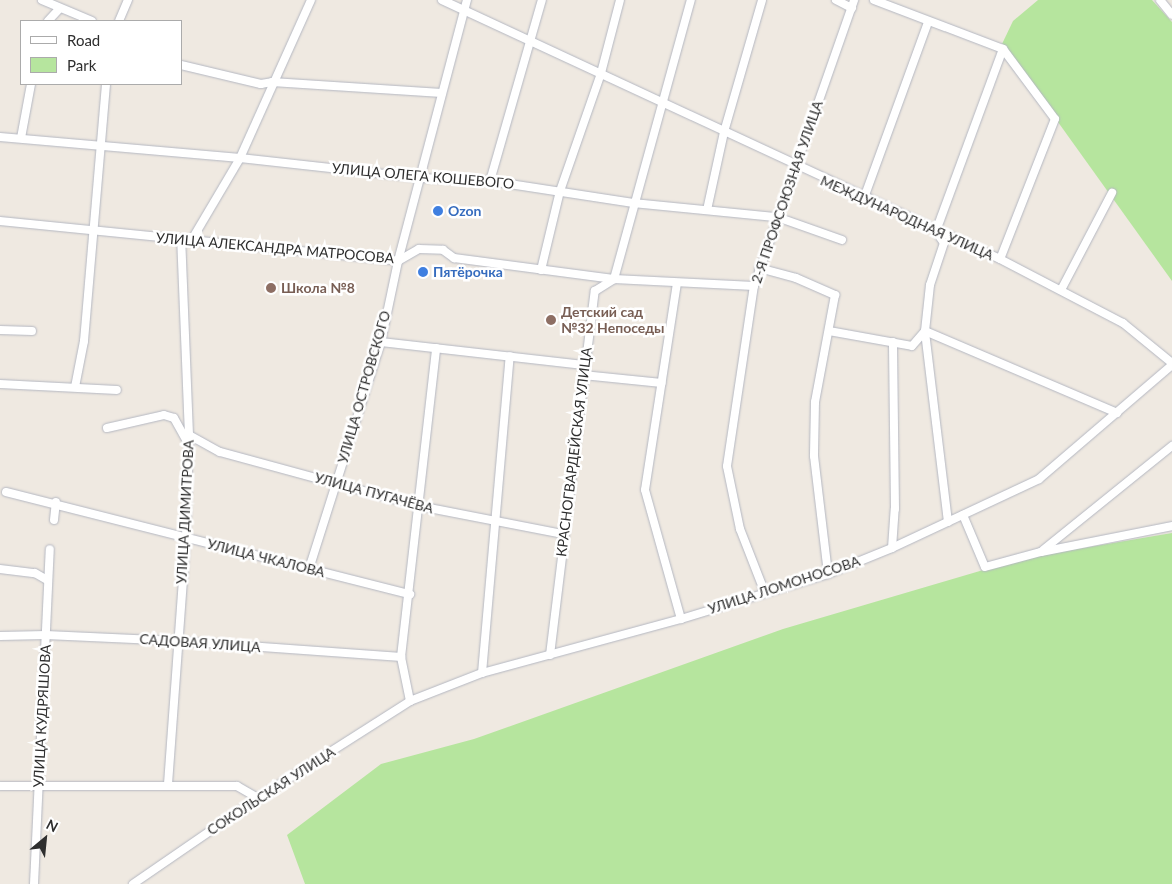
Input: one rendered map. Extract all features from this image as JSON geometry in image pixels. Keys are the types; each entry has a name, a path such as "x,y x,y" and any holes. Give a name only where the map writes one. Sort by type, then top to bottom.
{"street":[{"path":"42,0 59,9 89,20"},
{"path":"119,20 128,0"},
{"path":"190,241 240,158 272,82 311,0"},
{"name":"МЕЖДУНАРОДНАЯ УЛИЦА","path":"442,0 1061,290 1123,323 1172,364"},
{"name":"УЛИЦА ОСТРОВСКОГО","path":"309,569 381,342 398,261 467,0"},
{"path":"490,181 542,0"},
{"path":"541,270 560,191 601,74 620,0"},
{"path":"614,279 633,202 663,103 691,0"},
{"path":"707,210 724,132 762,0"},
{"path":"836,0 853,4"},
{"path":"874,0 1003,49 1055,118 1000,260"},
{"path":"1160,0 1172,15"},
{"name":"2-Я ПРОФСОЮЗНАЯ УЛИЦА","path":"764,592 740,529 728,466 754,286 794,166 853,4"},
{"path":"49,20 59,9"},
{"path":"864,198 928,22"},
{"path":"948,522 925,331 930,285 944,243 936,231 1003,49"},
{"path":"182,65 261,84 272,82 442,93"},
{"path":"21,138 31,85"},
{"path":"75,388 84,341 106,85"},
{"name":"УЛИЦА ОЛЕГА КОШЕВОГО","path":"0,137 100,148 240,158 421,178 490,181 633,202 777,217 842,240"},
{"path":"1061,290 1112,193"},
{"name":"УЛИЦА АЛЕКСАНДРА МАТРОСОВА","path":"0,221 398,261 420,249 443,250 454,258 614,279 754,286"},
{"name":"УЛИЦА ДИМИТРОВА","path":"168,784 186,538 189,445 181,240"},
{"path":"759,268 796,278 835,295 815,402 814,447 828,574"},
{"name":"КРАСНОГВАРДЕЙСКАЯ УЛИЦА","path":"550,655 594,292 614,279"},
{"path":"677,283 645,490 681,619"},
{"path":"0,330 32,331"},
{"path":"829,331 912,346 925,331"},
{"path":"925,331 1118,413"},
{"path":"381,342 584,364"},
{"path":"892,548 895,509 893,342"},
{"path":"410,701 401,657 410,594 436,348"},
{"path":"482,673 493,523 510,356"},
{"name":"УЛИЦА ЛОМОНОСОВА","path":"410,701 482,673 681,619 764,592 828,574 892,548 1039,479 1118,413 1172,364"},
{"path":"583,376 662,383"},
{"path":"0,384 118,390"},
{"path":"108,428 164,415 174,418 189,445"},
{"name":"УЛИЦА ПУГАЧЁВА","path":"189,435 220,452 419,506 493,523 564,534"},
{"path":"1041,552 1172,446"},
{"name":"УЛИЦА ЧКАЛОВА","path":"6,492 56,502 186,538 410,594"},
{"path":"54,520 56,502"},
{"path":"964,514 984,567 1041,552 1172,526"},
{"name":"УЛИЦА КУДРЯШОВА","path":"34,884 47,580 50,549"},
{"path":"0,569 35,573 47,580"},
{"name":"САДОВАЯ УЛИЦА","path":"0,636 46,635 178,641 401,657"},
{"name":"СОКОЛЬСКАЯ УЛИЦА","path":"133,884 258,798 410,701"},
{"path":"0,786 38,784 237,786 258,798"}],"green space":[{"path":"1038,0 1152,0 1172,22 1172,281 1002,44 1013,21"},
{"path":"1172,533 1172,884 305,884 287,835 381,764 474,739 783,629 1024,558"}],"place":[{"name":"Ozon","path":"438,211"},
{"name":"Пятёрочка","path":"423,272"},
{"name":"Школа №8","path":"271,288"},
{"name":"Детский сад №32 Непоседы","path":"551,320"}]}
